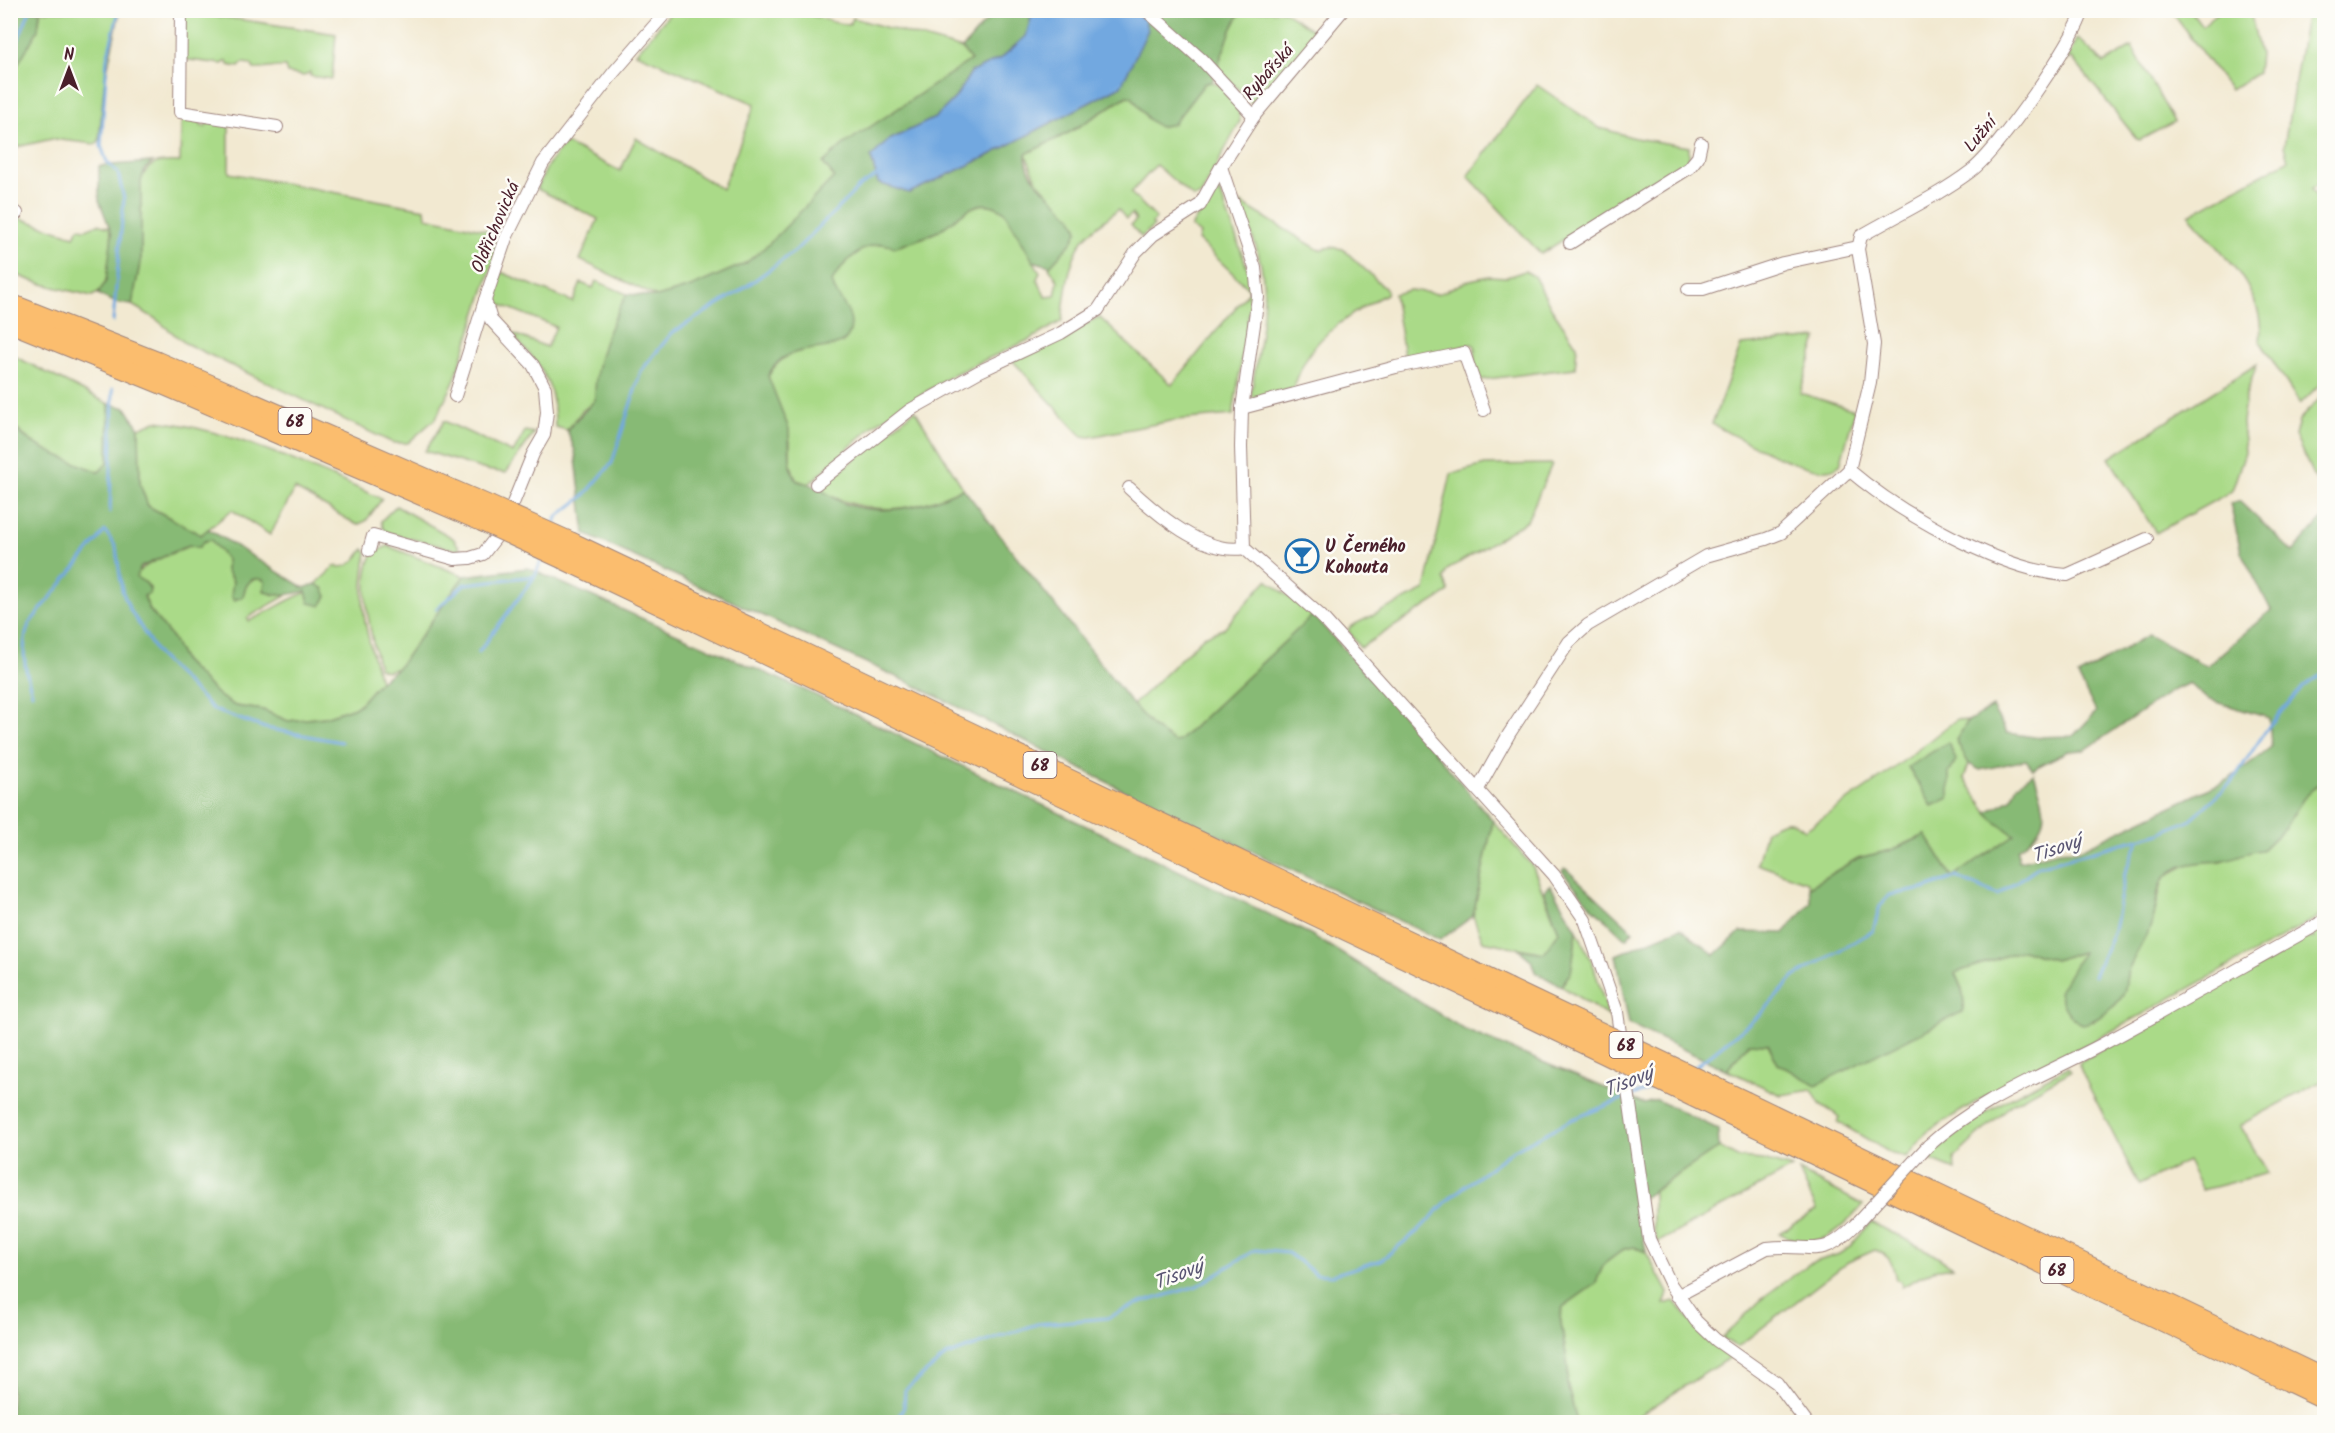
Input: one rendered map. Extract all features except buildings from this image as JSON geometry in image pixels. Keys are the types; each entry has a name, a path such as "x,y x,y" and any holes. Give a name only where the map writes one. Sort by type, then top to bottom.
{"highway":[{"name":"68","path":"10,304 252,402 485,514 568,551 1742,1110 2325,1398"},
{"name":"68","path":"10,322 288,437 485,514"},
{"name":"68","path":"1742,1110 2325,1379"}],"street":[{"path":"181,10 180,112 277,127"},
{"name":"Oldřichovická","path":"369,550 372,536 455,559 470,558 483,554 503,528 533,454 544,435 547,412 545,388 533,365 491,320 485,300 506,238 543,163 614,72 668,10"},
{"path":"1146,10 1202,60 1254,116"},
{"name":"Rybářská","path":"816,484 910,410 978,372 1061,333 1098,310 1136,252 1153,235 1200,205 1243,130 1343,10"},
{"name":"Lužní","path":"1688,289 1703,288 1859,242 1972,171 1996,146 2072,37 2083,10"},
{"path":"1570,243 1689,168 1698,157 1701,143"},
{"path":"1221,168 1255,268 1258,297 1242,408 1244,548"},
{"path":"1478,789 1569,642 1588,626 1706,556 1766,539 1781,532 1848,470 1870,383 1874,344 1859,242"},
{"path":"455,396 485,300"},
{"path":"1242,408 1396,367 1464,353 1484,410"},
{"path":"1848,470 1906,510 1977,548 2018,564 2055,574 2067,575 2146,539"},
{"path":"1129,488 1170,524 1223,550 1244,548 1321,616 1554,875 1585,920 1599,954 1617,1012 1649,1239 1661,1267 1677,1296 1706,1331 1777,1383 1806,1422"},
{"path":"1677,1296 1767,1248 1782,1246 1814,1250 1828,1247 1841,1240 1928,1146 1945,1131 2018,1084 2102,1044 2325,921"}],"green space":[{"path":"11,10 40,11 38,30 15,69 11,89 11,51 16,33 11,28"},
{"path":"40,11 120,11 104,85 99,141 95,144 52,139 17,147 11,156 10,102 15,71 37,28"},
{"path":"183,11 336,34 332,79 310,76 310,72 304,76 287,73 285,67 254,69 251,64 243,63 239,67 228,65 227,61 222,64 182,59"},
{"path":"672,11 801,12 849,25 853,18 962,49 971,60 843,145 823,163 834,177 760,252 716,278 657,297 580,260 598,219 537,189 548,165 565,143 620,171 636,138 722,189 755,104 636,53"},
{"path":"995,11 1033,11 1026,36 1001,58 971,72 955,98 935,118 889,140 871,157 878,183 909,193 988,156 1121,86 1144,19 1134,11 1241,11 1231,30 1212,82 1205,83 1173,124 1159,127 1148,119 1132,97 1127,96 1070,132 1026,154 1032,176 1066,211 1078,230 1072,242 1050,266 1033,261 1005,212 985,204 968,210 933,233 896,247 884,244 867,248 852,257 840,269 832,282 850,318 848,336 841,343 830,347 790,355 778,363 768,376 789,429 790,466 796,480 814,486 846,504 876,510 906,508 935,500 963,488 1133,705 1153,727 1174,742 1179,741 1313,615 1400,711 1493,821 1473,916 1440,940 1129,793 910,683 585,534 575,451 567,430 595,400 600,358 614,319 627,294 657,297 691,287 746,263 770,243 834,177 823,163 843,145 971,60 962,49"},
{"path":"1241,11 1284,11 1318,34 1255,106 1217,68 1231,30"},
{"path":"2171,11 2191,11 2202,26 2220,11 2250,11 2260,54 2258,73 2230,90"},
{"path":"2307,11 2324,11 2324,180 2311,189 2324,208 2324,380 2300,404 2260,341 2260,323 2249,288 2226,257 2189,215 2288,160 2284,146"},
{"path":"2078,38 2104,63 2132,47 2174,122 2140,140 2137,139 2072,58 2067,60"},
{"path":"1212,82 1222,87 1231,97 1238,109 1240,121 1201,195 1194,198 1156,165 1131,193 1156,218 1152,223 1154,226 1141,237 1131,225 1136,220 1132,214 1126,219 1118,209 1083,240 1071,268 1062,321 1031,339 954,374 875,424 809,484 796,480 790,462 790,441 768,377 774,367 790,355 810,348 843,342 848,333 848,318 832,282 840,269 852,257 874,245 884,244 896,247 933,233 976,206 995,206 1005,212 1040,272 1037,279 1046,297 1055,296 1058,281 1049,267 1072,242 1050,196 1036,180 1026,154 1070,132 1127,96 1132,97 1148,119 1173,124 1205,83"},
{"path":"1537,85 1600,128 1635,138 1689,147 1689,160 1541,254 1468,176"},
{"path":"187,118 201,120 201,126 206,127 207,121 229,124 229,173 425,209 426,217 490,231 498,248 454,382 436,418 408,443 393,443 185,343 156,319 132,305 141,258 141,181 151,165 180,162 181,124"},
{"path":"153,162 145,169 141,181 141,258 132,305 116,303 98,294 106,281 112,234 99,200 99,166"},
{"path":"1217,184 1250,276 1252,292 1233,415 1176,420 1090,437 1082,436 1012,360 1099,317 1172,385 1250,290 1198,240 1200,234 1191,227"},
{"path":"1241,203 1319,250 1331,247 1343,249 1387,290 1386,294 1353,314 1312,349 1293,389 1256,398 1251,396 1264,308 1263,279 1257,250 1239,204"},
{"path":"10,215 74,236 79,228 86,229 98,224 110,228 112,245 110,266 108,276 99,292 92,296 41,283 11,272"},
{"path":"1525,271 1534,276 1552,309 1577,346 1575,368 1480,380 1474,363 1475,346 1472,344 1405,361 1394,294 1410,290 1438,294 1470,280 1489,276 1507,277"},
{"path":"501,272 573,302 581,283 593,288 596,281 627,294 614,319 600,358 596,400 582,411 567,430 555,427 552,397 544,375 531,355 511,333 547,347 556,327 497,303 495,296"},
{"path":"1817,338 1800,393 1855,410 1840,465 1827,470 1815,469 1785,460 1712,424 1741,345"},
{"path":"10,354 109,404 108,462 99,472 39,446 28,439 11,422"},
{"path":"2257,364 2245,398 2242,423 2245,452 2232,491 2156,533 2109,458"},
{"path":"2324,394 2324,488 2313,475 2295,436 2299,420"},
{"path":"109,404 126,408 139,428 140,484 148,506 201,535 208,529 304,588 316,584 323,588 327,596 321,606 309,603 306,591 280,595 269,593 264,591 265,581 256,579 249,582 243,597 234,600 231,596 233,581 226,570 227,560 211,540 204,541 199,548 189,545 141,567 136,577 146,583 150,589 149,594 144,596 149,609 173,639 183,660 219,696 235,706 263,710 288,721 325,717 358,706 380,681 398,668 464,576 528,568 811,693 1310,934 1465,1030 1644,1104 1657,1100 1718,1129 1719,1147 1637,1202 1646,1252 1634,1247 1624,1249 1604,1264 1595,1284 1563,1307 1560,1316 1568,1368 1567,1384 1577,1422 11,1422 10,422 18,431 39,446 99,472 108,462"},
{"path":"915,410 963,488 927,503 893,509 859,505 822,492 824,484"},
{"path":"156,421 212,432 271,451 382,499 366,521 357,525 295,489 270,535 232,510 201,535 148,506 140,484 139,428"},
{"path":"444,421 513,453 525,431 534,433 506,473 486,470 425,451"},
{"path":"1552,464 1527,521 1447,570 1444,579 1449,592 1360,648 1348,630 1351,626 1425,590 1451,474 1485,465"},
{"path":"2239,501 2293,552 2324,517 2324,779 2305,796 2285,827 2262,850 2224,860 2184,866 2166,876 2159,890 2151,925 2128,971 2123,995 2111,1009 2100,1017 2083,1024 2074,1019 2065,1007 2059,992 2082,952 2054,960 2022,950 1955,973 1963,997 1962,1012 1816,1085 1778,1064 1768,1044 1749,1043 1727,1070 1629,1024 1616,955 1680,928 1715,955 1740,932 1784,933 1811,902 1809,887 1858,858 1892,850 1926,835 1952,877 2014,835 1992,819 1987,812 2011,799 2017,785 2034,773 2044,815 2037,832 2018,849 2018,861 2055,852 2077,851 2229,779 2271,747 2269,718 2207,699 2189,683 2170,692 2085,750 2068,751 2033,769 2026,760 1980,770 1969,764 1956,740 1968,721 1992,707 2007,733 2034,737 2073,736 2096,712 2078,676 2148,635 2207,666 2271,610 2241,552 2230,503"},
{"path":"396,506 453,538 462,551 388,533 381,521"},
{"path":"211,540 227,560 226,570 233,582 232,588 259,578 265,581 273,595 287,595 247,618 249,621 295,597 323,588 316,584 335,566 340,567 352,563 364,549 367,553 363,587 364,618 380,681 358,706 325,717 288,721 263,710 235,706 219,696 183,660 173,639 149,609 144,595 149,594 150,588 135,577 157,560"},
{"path":"388,546 464,576 398,668 386,671 379,668 367,609 366,577 374,552"},
{"path":"1267,580 1313,615 1179,741 1174,742 1153,727 1133,705 1204,636 1223,629"},
{"path":"1957,719 1968,721 1956,740 1969,764 1964,778 1992,819 2015,835 1952,877 1925,835 1892,850 1858,858 1809,887 1807,882 1757,864 1766,830 1777,824 1791,822 1805,830 1889,772"},
{"path":"1948,742 1956,760 1949,773 1949,798 1932,806 1908,767"},
{"path":"2324,779 2324,914 2092,1042 2008,1082 1927,1132 1907,1157 1892,1154 1838,1122 1840,1117 1820,1104 1812,1090 1781,1095 1727,1070 1749,1043 1768,1044 1778,1064 1816,1084 1964,1005 1962,989 1955,973 2022,950 2054,960 2083,952 2093,1022 2123,995 2128,970 2153,920 2162,882 2167,875 2190,863 2205,860 2219,862 2250,851 2262,850 2285,827 2305,796"},
{"path":"1493,821 1533,867 1559,932 1544,953 1483,941 1473,916"},
{"path":"1565,868 1633,931 1626,939 1590,905 1562,871"},
{"path":"1550,885 1577,930 1571,972 1561,986 1535,972 1531,960 1518,949 1544,953 1559,932 1544,891"},
{"path":"2324,926 2324,1080 2240,1125 2268,1173 2202,1190 2187,1161 2139,1185 2082,1073 2079,1064 2081,1061 2305,938 2314,938 2312,932"},
{"path":"1577,930 1594,967 1609,1017 1561,986 1571,972"},
{"path":"2068,1067 2071,1071 2013,1103 1954,1158 1955,1170 1928,1159 1943,1144 1977,1119"},
{"path":"1719,1147 1739,1158 1763,1160 1792,1168 1657,1243 1653,1228 1653,1192"},
{"path":"1799,1171 1863,1205 1836,1231 1816,1241 1805,1242 1780,1233 1817,1210"},
{"path":"1871,1222 1928,1251 1953,1267 1933,1270 1902,1287 1901,1281 1896,1280 1888,1258 1875,1250 1848,1262 1737,1347 1722,1338 1765,1296 1809,1264 1839,1254 1850,1247"},
{"path":"1634,1247 1646,1252 1668,1293 1664,1304 1674,1301 1695,1326 1732,1356 1629,1422 1577,1422 1567,1384 1568,1367 1560,1316 1563,1307 1595,1284 1604,1264 1624,1249"}],"water":[{"path":"1033,11 1134,11 1144,19 1148,30 1121,86 988,156 909,193 878,183 871,157 889,140 935,118 955,98 971,72 1001,58 1026,36"}],"waterway":[{"path":"10,60 30,10"},
{"path":"113,321 124,199 118,173 107,162 101,146 107,58 119,10"},
{"path":"554,528 557,517 585,495 612,463 641,371 672,333 740,291 795,251 859,187 878,175"},
{"path":"110,512 113,389"},
{"path":"32,693 24,658 29,624 105,531 116,547 122,590 129,608 158,655 214,710 265,728 341,742"},
{"path":"436,609 465,584 535,576 543,556"},
{"path":"478,653 535,576"},
{"name":"Tisový","path":"1694,1068 1762,1013 1794,977 1873,931 1880,906 1889,895 1924,889 1956,877 1998,895 2039,866 2160,833 2191,819 2231,783 2269,726 2303,687 2324,673"},
{"path":"2094,976 2114,930 2125,873 2139,839"},
{"name":"Tisový","path":"1631,1096 1656,1086"},
{"name":"Tisový","path":"896,1422 904,1407 905,1390 946,1356 1037,1324 1107,1318 1137,1304 1197,1286 1255,1250 1288,1253 1316,1274 1332,1275 1381,1260 1418,1231 1452,1196 1512,1151 1571,1120 1625,1098"}],"place":[{"name":"U Černého Kohouta","path":"1302,556"}]}
